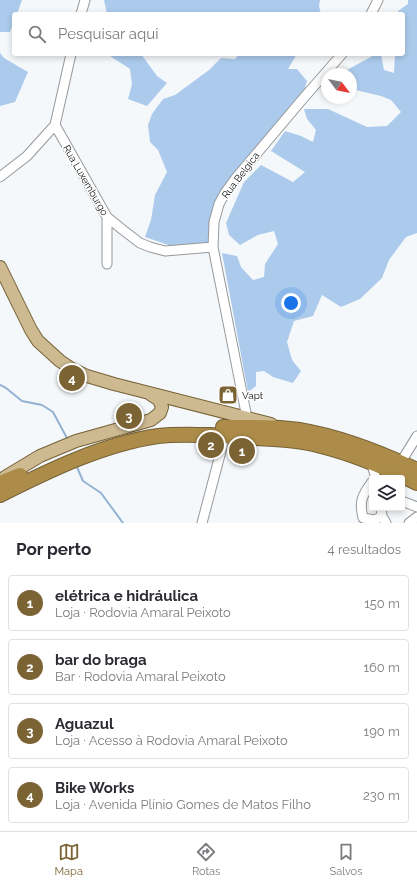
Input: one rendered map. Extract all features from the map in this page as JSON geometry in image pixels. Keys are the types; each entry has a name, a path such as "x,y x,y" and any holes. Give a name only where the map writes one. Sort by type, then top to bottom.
{"highway":[{"path":"0,484 71,453 137,432 172,426 298,429 342,439 374,450 417,470"},
{"path":"0,495 71,453 124,444 159,436 226,436 294,440 321,446 372,462 417,482"}],"main road":[{"path":"1,272 38,341 60,361 72,369 87,376 145,392 298,429"},
{"path":"0,480 40,456 71,453 116,429 145,422 154,418 162,410 162,404 159,400 145,392"}],"street":[{"path":"82,12 85,0"},
{"path":"372,12 378,0"},
{"path":"0,178 26,156 55,125 71,56"},
{"name":"Rua Belgica","path":"248,418 225,299 213,247 214,222 219,204 236,178 340,56"},
{"name":"Rua Luxemburgo","path":"55,125 107,217 140,242 150,247 166,251 213,247"},
{"path":"107,217 107,264"},
{"path":"202,523 226,436"},
{"path":"401,462 417,436"},
{"path":"372,462 374,475"},
{"path":"369,486 364,492 360,507 363,518 375,520 383,516"},
{"path":"405,502 417,508"},
{"path":"409,523 417,517"}],"shaded area":[{"path":"0,0 22,0 18,12 12,12 12,26 10,32 0,32"},
{"path":"104,0 320,0 319,6 320,12 107,12"},
{"path":"408,0 417,0 417,233 406,237 389,260 382,278 360,299 341,307 322,295 313,316 294,321 287,342 292,360 301,371 293,383 273,377 264,371 256,372 256,386 248,392 222,253 237,256 241,267 253,280 264,277 265,264 278,244 274,231 258,235 240,245 229,235 226,223 244,182 261,165 293,182 305,172 271,151 285,131 313,142 316,130 307,119 304,109 328,109 367,127 387,126 401,112 391,100 357,90 357,68 351,68 372,56 381,56 384,70 394,73 395,56 405,56 405,12 398,11 408,4"},
{"path":"0,53 4,58 28,72 15,102 0,106"},
{"path":"110,56 142,56 157,76 167,83 147,106 128,99 132,84 130,69"},
{"path":"237,56 296,56 288,69 297,69 307,81 303,95 241,165 218,201 208,244 174,247 145,237 151,220 155,195 167,172 158,150 150,142 148,125 152,114 163,99 175,95 209,70 221,58 235,59"}],"waterway":[{"path":"0,385 22,401 42,405 53,412 68,440"},
{"path":"76,465 83,481 101,493 123,523"}],"place":[{"name":"Bike Works","path":"72,378"},
{"name":"Vapt","path":"228,395"},
{"name":"Aguazul","path":"129,416"},
{"name":"bar do braga","path":"211,445"},
{"name":"elétrica e hidráulica","path":"242,451"}]}
